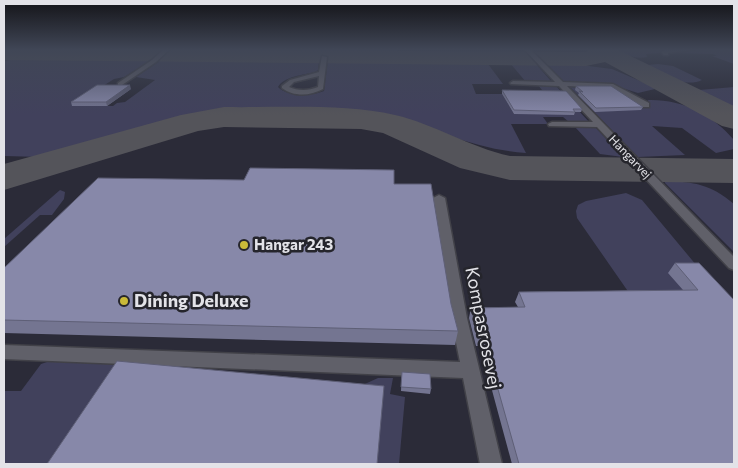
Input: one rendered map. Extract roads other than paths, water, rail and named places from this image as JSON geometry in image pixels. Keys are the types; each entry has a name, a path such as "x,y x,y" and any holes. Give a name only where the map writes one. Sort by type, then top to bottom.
{"lane":[{"path":"120,84 139,71"},
{"name":"Hangarvej","path":"548,71 734,264"},
{"path":"322,73 321,88 317,90 293,91 284,87 292,81 322,73"},
{"path":"513,82 613,86 646,105"},
{"path":"552,124 600,125"},
{"name":"Kompasrosevej","path":"440,198 459,318 491,464"},
{"path":"4,352 471,370"}],"place":[{"name":"Hangar 243","path":"244,245"},
{"name":"Dining Deluxe","path":"124,301"}]}
